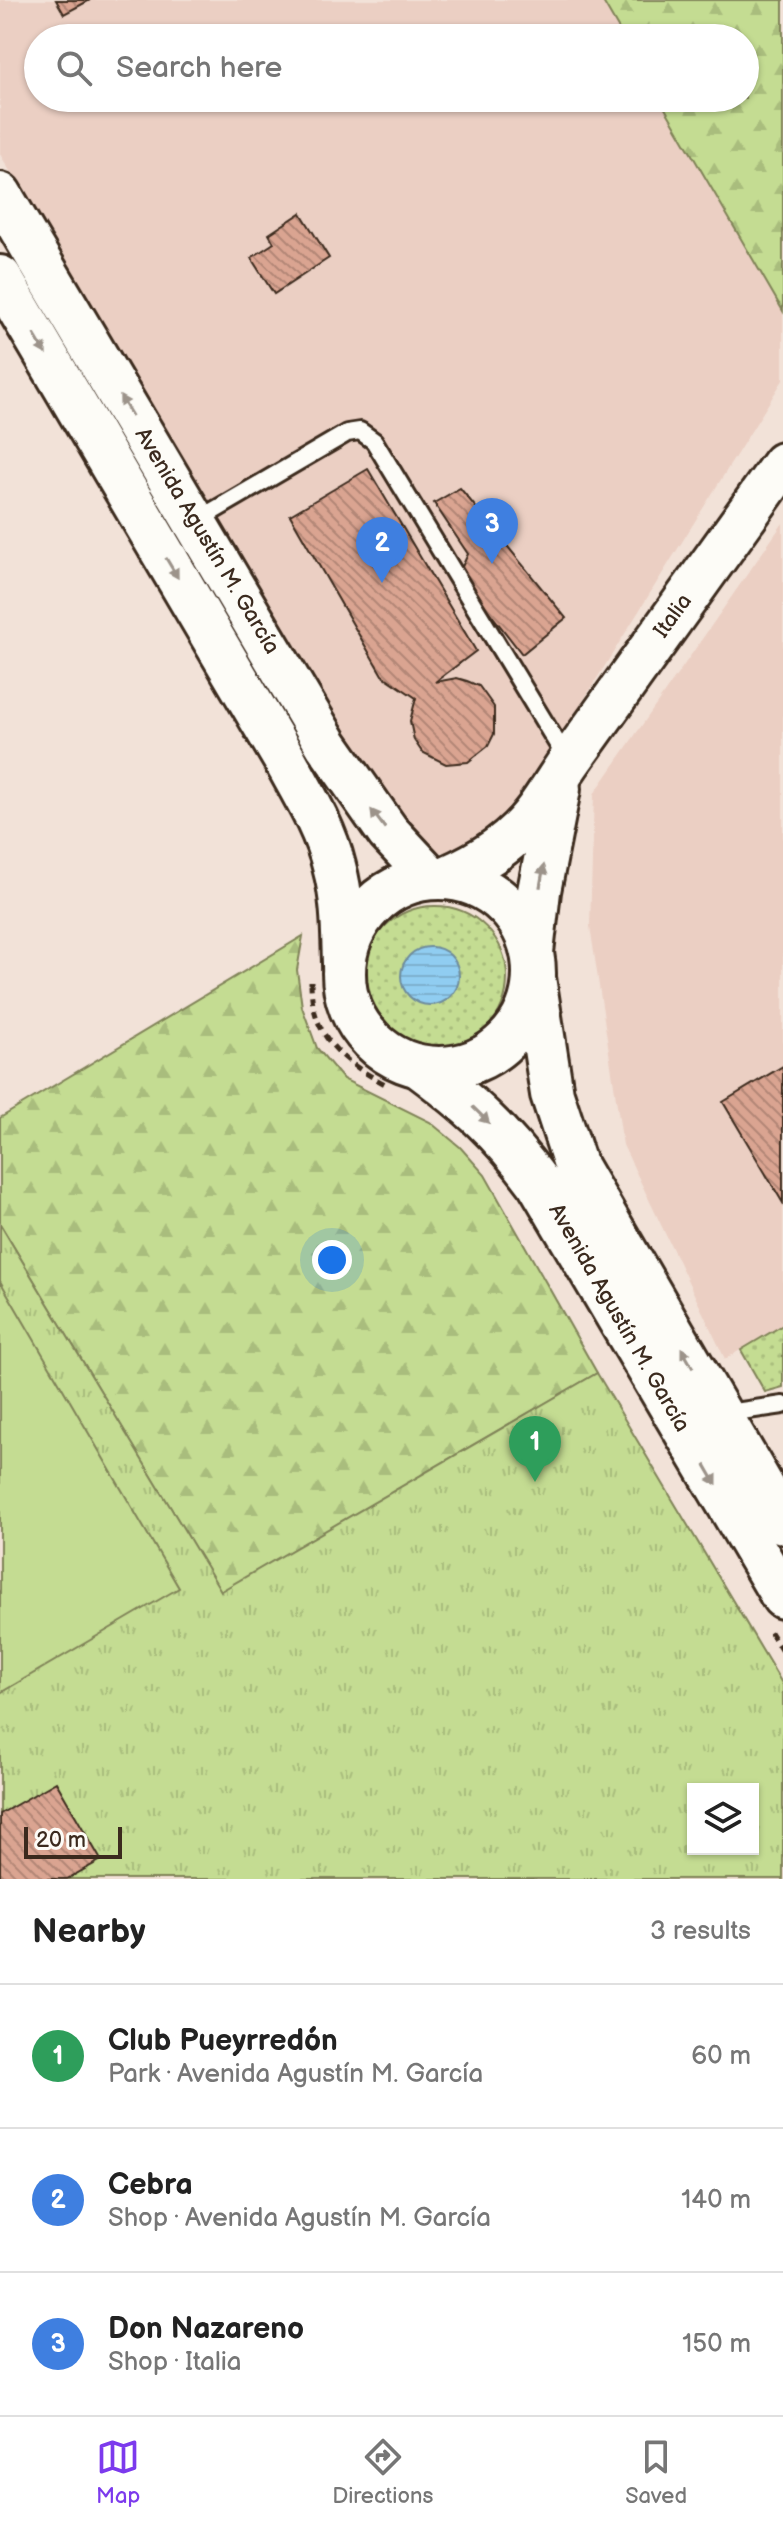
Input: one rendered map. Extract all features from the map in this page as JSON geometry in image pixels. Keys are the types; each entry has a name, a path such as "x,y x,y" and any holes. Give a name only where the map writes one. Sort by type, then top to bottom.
{"main road":[{"name":"Avenida Agustín M. García","path":"0,194 327,745 388,832 438,877"},
{"name":"Avenida Agustín M. García","path":"0,277 277,746 315,816 334,864 342,904 328,968"},
{"name":"Italia","path":"438,877 470,867 519,832 536,812 566,765 783,464"},
{"name":"Italia","path":"533,965 549,830 566,765"},
{"path":"438,877 477,885 500,899 522,922 533,965 528,1007 514,1033 492,1053 408,1079 399,1060 378,1047 358,1024 346,995 328,968 367,911 389,892 438,877"},
{"name":"Avenida Agustín M. García","path":"533,965 552,1094 575,1164 720,1414 777,1503"},
{"name":"Avenida Agustín M. García","path":"408,1079 468,1103 509,1144 538,1182 775,1612"}],"lane":[{"path":"196,521 347,433 360,431 374,441 566,765"},
{"path":"720,1414 783,1405"}],"path":[{"path":"328,968 313,1010 325,1038 346,1061 408,1079"},
{"path":"775,1612 783,1653"}],"shaded area":[{"path":"0,0 602,0 616,24 24,24 24,112 667,112 783,311 783,380 500,834 456,852 438,852 413,845 392,824 0,154"},
{"path":"783,523 783,1325 725,1359 623,1145 590,926 594,794"}],"green space":[{"path":"602,0 783,0 783,311 667,112 759,112 759,24 616,24"},
{"path":"435,906 463,911 486,927 502,950 507,978 502,1006 486,1029 463,1045 435,1050 407,1045 384,1029 368,1006 363,978 368,950 384,927 407,911"},
{"path":"303,936 297,970 302,1007 317,1048 343,1079 430,1122 460,1147 485,1175 597,1373 221,1592 0,1224 0,1118"},
{"path":"0,1224 221,1591 597,1373 783,1685 783,1879 0,1879"},
{"path":"0,1281 179,1588 0,1693"},
{"path":"783,1325 783,1387 765,1392 741,1350"}],"water":[{"path":"430,947 451,955 459,976 451,997 430,1005 409,997 401,976 409,955"}],"building":[{"path":"56,0 90,0 64,14"},
{"path":"301,213 329,258 274,294 251,258 274,243 269,234"},
{"path":"368,469 476,651 435,682 457,678 479,686 494,707 494,734 488,746 468,762 446,764 422,752 414,740 410,721 416,698 382,675 290,515"},
{"path":"460,488 566,618 522,654 459,573 468,554 434,503"},
{"path":"783,1066 783,1203 723,1102"},
{"path":"56,1782 101,1860 67,1879 0,1879 0,1814"}],"place":[{"name":"Don Nazareno","path":"492,564"},
{"name":"Cebra","path":"382,583"},
{"name":"Club Pueyrredón","path":"535,1482"}]}
